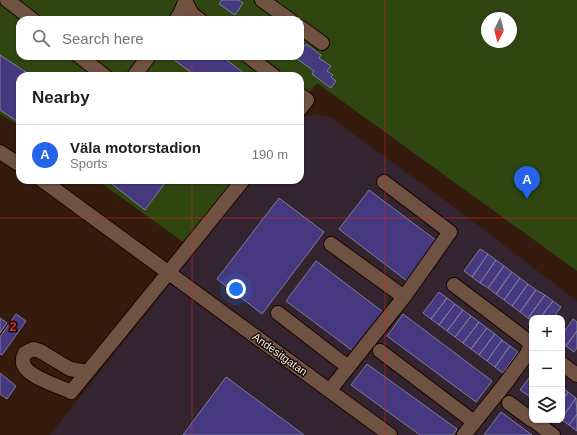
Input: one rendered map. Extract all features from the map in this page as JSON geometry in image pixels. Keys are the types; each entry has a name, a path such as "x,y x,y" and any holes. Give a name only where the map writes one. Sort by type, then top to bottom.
{"street":[{"path":"7,0 28,16"},
{"path":"262,0 284,16"},
{"path":"179,16 185,1"},
{"path":"185,1 195,16"},
{"path":"304,30 322,43"},
{"path":"84,60 100,72"},
{"path":"137,72 146,60"},
{"path":"253,60 269,72"},
{"path":"0,152 16,162"},
{"path":"330,390 404,297 450,232 384,182"},
{"name":"Andesitgatan","path":"53,184 390,435"},
{"path":"86,374 82,371 70,369 40,351 33,349 25,353 22,359 23,365 30,372 52,385 64,388 71,392 86,374 170,272 240,184"},
{"path":"331,244 404,297"},
{"path":"454,285 528,341 530,346 527,354 505,384 464,435"},
{"path":"278,313 348,367"},
{"path":"380,351 474,422"},
{"path":"565,366 577,375"},
{"path":"508,403 529,418"},
{"path":"536,423 553,435"}],"shaded area":[{"path":"312,114 329,116 458,210 577,301 577,435 50,435 249,184 304,184 304,118"}],"green space":[{"path":"0,0 577,0 577,271 317,83 304,98 304,72 16,72 16,124 0,114"},
{"path":"103,184 235,184 186,244"}],"building":[{"path":"222,0 239,0 243,3 235,15 219,4"},
{"path":"306,44 321,55 319,58 331,66 327,71 333,75 331,77 336,81 331,88 312,74 314,71 299,60 304,60 304,47"},
{"path":"0,55 26,72 16,72 16,120 0,110"},
{"path":"174,60 226,60 243,72 191,72"},
{"path":"112,184 164,184 145,210"},
{"path":"369,190 437,241 407,281 339,229"},
{"path":"279,198 324,232 262,314 217,279"},
{"path":"480,249 488,254 472,277 464,271"},
{"path":"488,254 496,260 480,283 472,277"},
{"path":"496,260 504,266 488,288 480,283"},
{"path":"316,261 383,312 353,351 286,301"},
{"path":"504,266 512,272 496,294 488,288"},
{"path":"512,272 520,278 504,300 496,294"},
{"path":"520,278 528,284 512,306 504,300"},
{"path":"528,284 536,290 520,312 512,306"},
{"path":"536,290 545,295 528,318 520,312"},
{"path":"439,292 447,298 431,319 423,313"},
{"path":"545,295 553,301 542,315 530,315"},
{"path":"447,298 455,304 439,325 431,319"},
{"path":"553,301 561,307 555,315 542,315"},
{"path":"455,304 463,310 447,331 439,325"},
{"path":"463,310 471,316 455,337 447,331"},
{"path":"16,314 26,321 2,355 0,354 0,337"},
{"path":"403,314 492,381 476,402 387,336"},
{"path":"471,316 479,322 463,343 455,337"},
{"path":"0,318 7,323 0,333"},
{"path":"573,319 577,322 577,331 566,346 565,345 565,331"},
{"path":"479,322 487,328 471,349 463,343"},
{"path":"487,328 495,334 479,355 471,349"},
{"path":"577,331 577,348 574,352 566,346"},
{"path":"495,334 502,340 487,361 479,355"},
{"path":"502,340 510,346 495,367 487,361"},
{"path":"510,346 518,352 503,373 495,367"},
{"path":"367,364 457,429 453,435 420,435 351,385"},
{"path":"0,373 16,386 7,399 0,394"},
{"path":"226,377 304,435 183,435"},
{"path":"529,378 529,396 520,390"},
{"path":"565,390 568,392 565,396"},
{"path":"568,392 576,398 565,414 565,396"},
{"path":"576,398 577,414 569,425 565,422 565,414"},
{"path":"501,412 532,435 484,435"},
{"path":"577,414 577,431 569,425"}],"place":[{"name":"Väla motorstadion","path":"527,199"}]}
